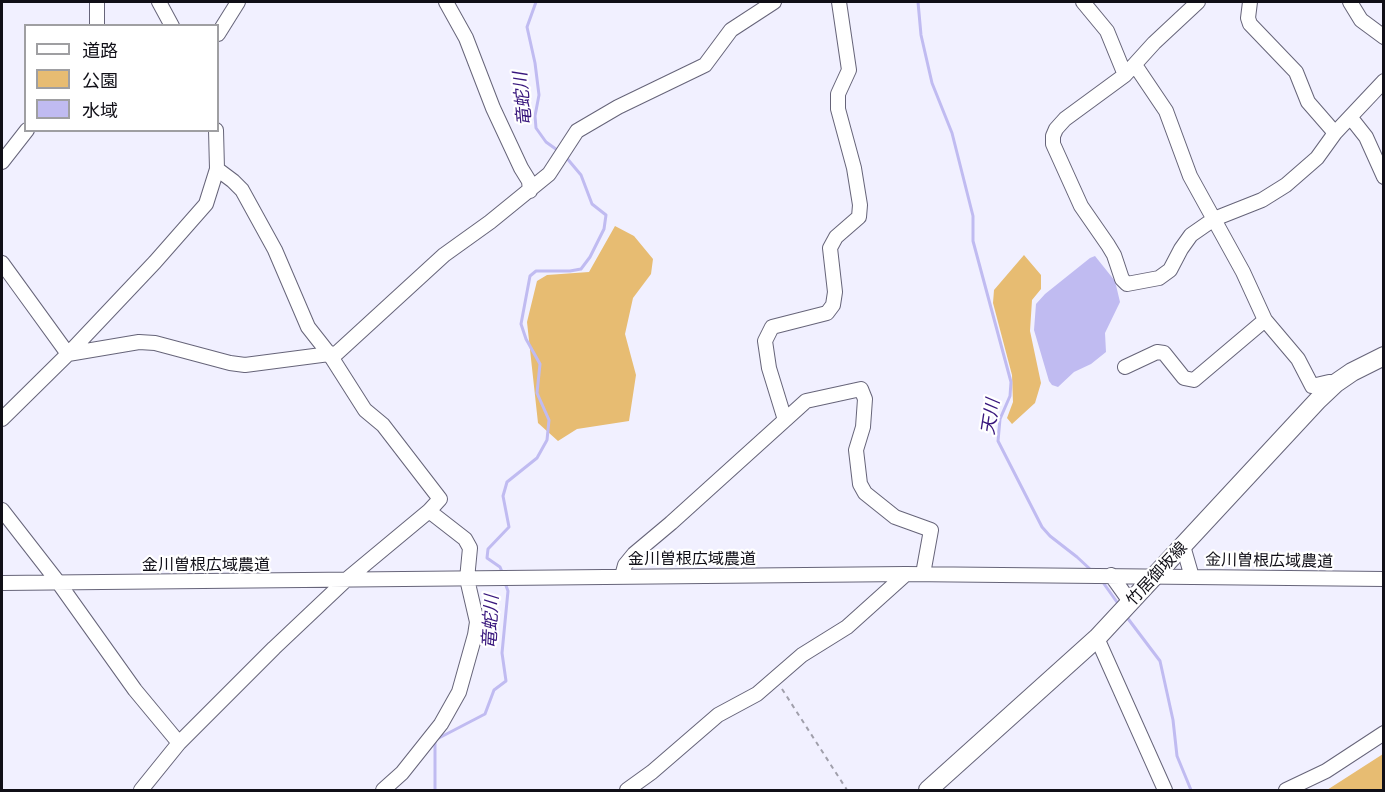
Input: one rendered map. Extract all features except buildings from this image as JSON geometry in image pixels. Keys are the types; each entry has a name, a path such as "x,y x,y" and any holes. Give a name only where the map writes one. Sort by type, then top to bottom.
{"main road":[{"name":"竹居御坂線","path":"928,790 1097,638 1318,400 1336,383 1383,356"}],"street":[{"path":"97,2 97,24"},
{"path":"159,2 171,24"},
{"path":"219,32 238,2"},
{"path":"446,2 466,38 494,108 529,181 530,190"},
{"path":"68,354 138,342 155,343 245,365 337,353 444,255 549,174 577,130 618,107 705,65 731,30 774,2"},
{"path":"784,420 769,368 765,341 772,327 827,313 833,305 835,292 830,248 836,237 859,217 860,205 854,168 838,109 838,94 849,70 839,2"},
{"path":"1083,2 1107,31 1130,70 1166,111 1190,176 1243,272 1265,320 1298,359 1312,386 1329,382 1336,383"},
{"path":"1198,2 1154,43 1130,70 1065,119 1053,136 1053,144 1081,206 1114,255 1122,279 1127,284 1160,278 1170,270 1191,235 1214,219 1262,200 1286,185 1317,158 1335,134 1383,81"},
{"path":"1250,2 1248,18 1250,24 1296,72 1308,102 1335,134"},
{"path":"1350,2 1361,20 1383,37"},
{"path":"1351,118 1366,137 1383,177"},
{"path":"2,162 25,132"},
{"path":"2,419 68,354 206,204 217,169 216,132"},
{"path":"141,790 178,743 274,648 346,580 429,511 440,499 383,425 365,410 330,355 308,327 275,250 242,190 217,169"},
{"path":"2,262 68,354"},
{"path":"1125,367 1157,352 1164,353 1184,378 1194,380 1265,320"},
{"path":"622,576 625,565 634,554 806,401 861,389 865,399 863,427 856,450 860,484 865,493 895,517 931,530 922,574"},
{"path":"2,510 58,582 135,690 178,743"},
{"path":"383,790 402,773 428,741 459,692 475,635 477,622 467,579 470,548 465,539 429,511"},
{"path":"1183,546 1192,577"},
{"path":"627,790 652,772 718,715 757,694 802,655 847,627 906,574"},
{"name":"金川曽根広域農道","path":"2,583 906,574 1383,579"},
{"path":"1107,575 1125,609"},
{"path":"1097,638 1165,790"},
{"path":"1286,790 1326,771 1383,733"}],"path":[{"path":"776,679 847,790"}],"green space":[{"path":"615,226 634,236 653,259 651,274 633,298 625,334 636,375 629,421 577,429 558,441 538,423 527,322 537,281 547,275 589,272"},
{"path":"1024,255 1041,275 1041,289 1032,300 1030,331 1041,383 1035,403 1012,424 1007,418 1013,402 1012,375 993,303 994,290"},
{"path":"1383,754 1383,790 1327,790"}],"water":[{"path":"1095,256 1115,281 1120,302 1105,333 1106,352 1091,364 1074,372 1058,387 1049,381 1034,330 1036,304 1045,294"}],"waterway":[{"name":"竜蛇川","path":"536,2 527,27 539,95 535,116 536,128 546,142 560,152"},
{"name":"天川","path":"918,2 921,35 932,83 952,133 973,216 973,241 1011,382 1010,396 1000,419 998,441 1042,527 1091,570"},
{"name":"竜蛇川","path":"503,574 500,567 487,558 488,549 509,527 503,496 507,482 537,458 547,440 549,420 537,393 540,364 526,339 521,324 530,276 536,271 581,269 590,257 604,229 606,215 592,204 581,175 565,156"},
{"name":"天川","path":"1102,581 1119,605"},
{"name":"竜蛇川","path":"435,790 435,740 485,714 494,690 506,681 502,653 508,591 505,583"},
{"name":"天川","path":"1126,616 1160,661 1173,720 1177,756 1191,790"}]}
